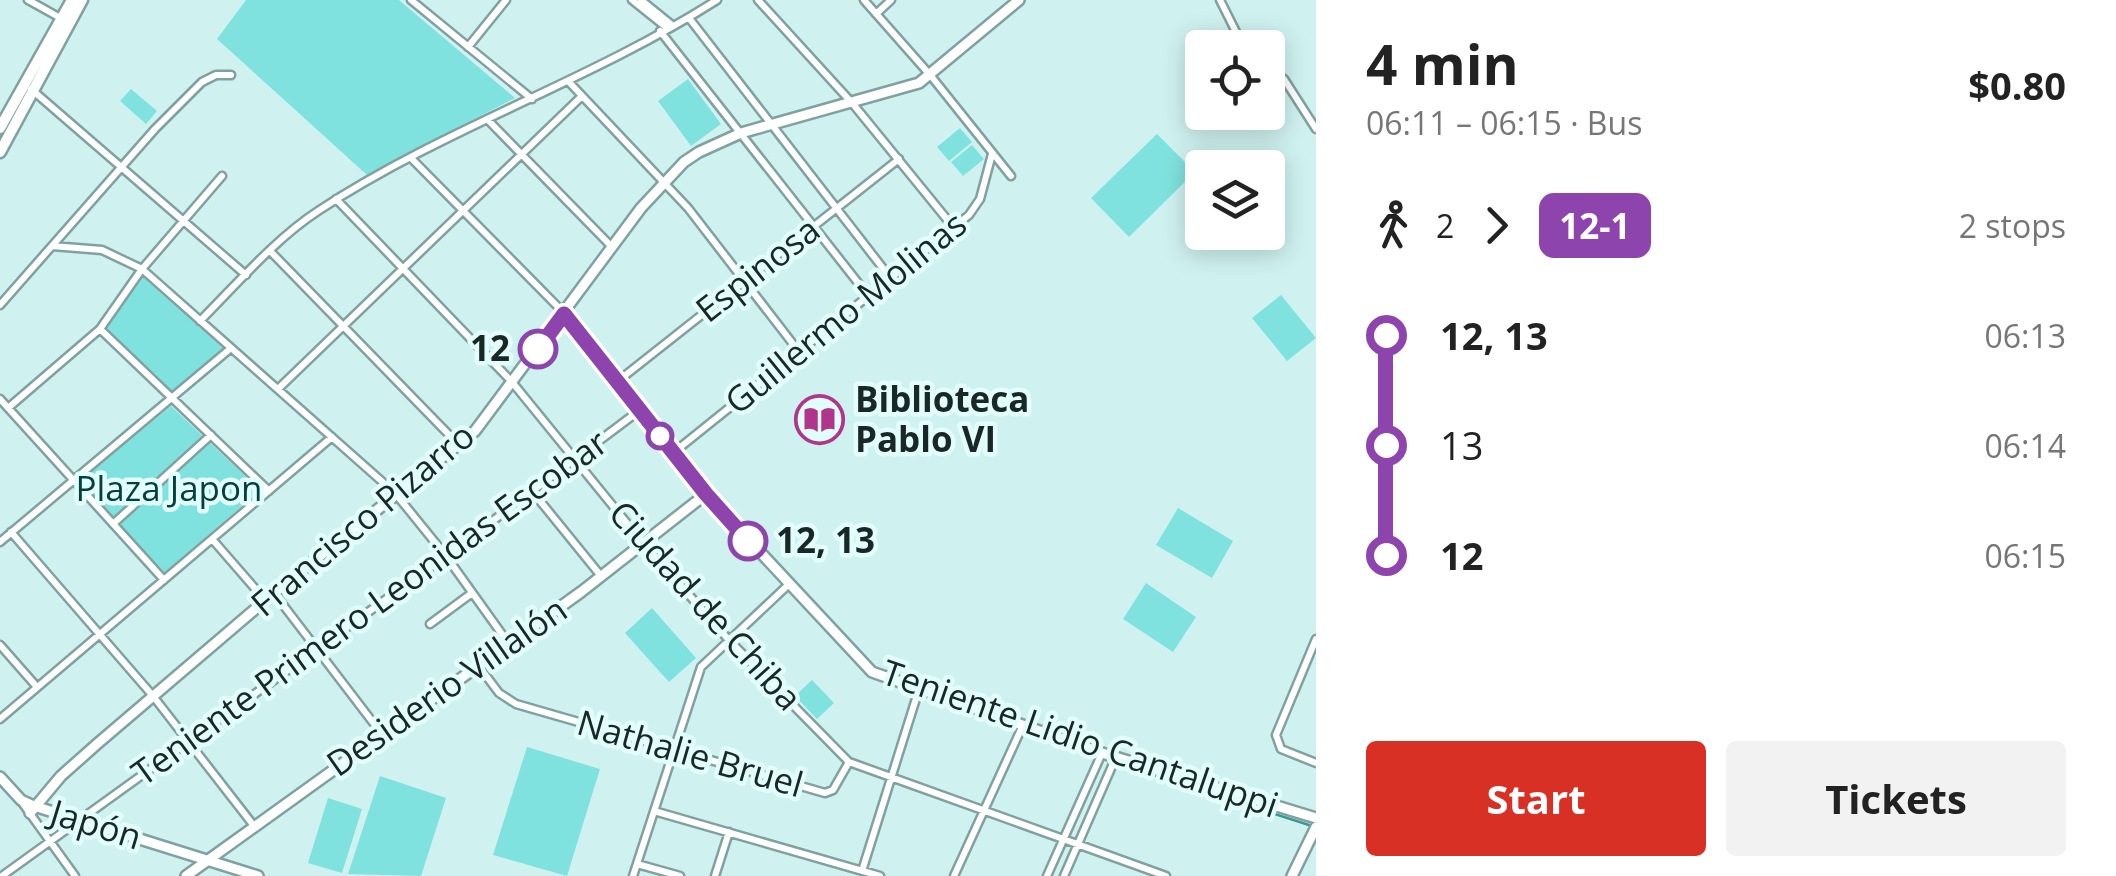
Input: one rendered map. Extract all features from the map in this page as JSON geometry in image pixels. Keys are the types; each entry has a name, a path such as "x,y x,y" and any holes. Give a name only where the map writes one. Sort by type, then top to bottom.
{"main road":[{"path":"66,21 72,0"},
{"path":"0,152 29,87 82,0"},
{"path":"0,128 29,87"}],"street":[{"path":"28,0 66,21"},
{"path":"410,0 532,99"},
{"path":"468,47 506,0"},
{"path":"632,0 666,28"},
{"path":"641,0 870,298"},
{"path":"200,321 294,228 336,200 487,119 569,82 718,0"},
{"path":"758,0 853,104 954,228"},
{"path":"864,0 1011,176"},
{"path":"876,14 892,0"},
{"name":"Francisco Pizarro","path":"32,809 61,776 265,600 475,430 664,181 699,152 741,134 902,90 931,76 1019,0"},
{"path":"1220,0 1235,30"},
{"path":"689,18 892,280"},
{"path":"0,305 202,82 216,75 231,76"},
{"path":"1285,81 1316,129"},
{"path":"569,82 664,181 800,354"},
{"path":"29,87 246,275"},
{"path":"278,389 582,96"},
{"path":"487,119 612,248"},
{"name":"Guillermo Molinas","path":"673,453 954,228 976,206 992,154"},
{"name":"Teniente Lidio Cantaluppi","path":"410,158 564,314 706,494 872,672 1102,753 1316,818"},
{"name":"Espinosa","path":"618,381 899,159"},
{"path":"8,408 100,330 142,269 222,176"},
{"name":"Ciudad de Chiba","path":"336,200 512,382 728,639 849,762 1166,876"},
{"path":"52,246 102,250 142,269 395,494 446,556 509,644"},
{"path":"271,252 457,443"},
{"path":"100,330 269,491"},
{"path":"0,542 231,348"},
{"path":"0,399 164,580"},
{"name":"Teniente Primero Leonidas Escobar","path":"2,876 446,556 640,410"},
{"path":"113,524 210,435"},
{"path":"0,719 332,437"},
{"path":"532,491 600,576"},
{"name":"Desiderio Villalón","path":"186,876 509,644 706,494"},
{"path":"11,532 153,696 254,826"},
{"path":"212,540 265,600"},
{"path":"633,876 701,668 788,585"},
{"path":"430,624 472,592"},
{"path":"274,593 381,733"},
{"path":"1316,639 1276,735 1281,748 1316,764"},
{"path":"0,646 37,687"},
{"name":"Nathalie Bruel","path":"478,665 500,692 516,704 825,793 834,790 849,762"},
{"path":"862,871 919,690"},
{"path":"954,876 1023,725"},
{"path":"1047,876 1102,753"},
{"path":"1064,876 1116,757"},
{"name":"Japón","path":"0,776 32,809 81,820 258,876"},
{"path":"32,809 75,876"},
{"path":"654,810 880,876"},
{"path":"1292,876 1316,827"},
{"path":"716,876 729,832"},
{"path":"637,864 680,876"},
{"path":"842,876 846,866"}],"green space":[{"path":"246,0 399,0 515,98 367,175 217,39"},
{"path":"688,79 721,124 691,146 658,101"},
{"path":"131,89 157,111 146,124 120,101"},
{"path":"960,128 972,142 949,161 937,147"},
{"path":"1157,134 1185,162 1185,182 1129,237 1091,198"},
{"path":"972,145 984,159 963,176 951,162"},
{"path":"143,277 224,347 171,393 106,329"},
{"path":"1281,295 1316,338 1287,361 1252,318"},
{"name":"Plaza Japon","path":"171,406 260,490 165,573 79,481"},
{"path":"1178,508 1233,541 1212,578 1156,545"},
{"path":"1146,583 1196,617 1173,652 1123,619"},
{"path":"652,608 696,658 669,682 625,633"},
{"path":"812,680 834,703 817,719 795,696"},
{"path":"527,747 600,769 567,876 493,855"},
{"path":"380,776 446,798 421,876 348,874"},
{"path":"328,798 362,809 342,873 308,863"}],"waterway":[{"path":"1156,776 1312,826"}],"bus line":[{"name":"12-1","path":"538,349 564,314 706,494 748,541"}],"place":[{"name":"12","path":"538,349"},
{"name":"Biblioteca Pablo VI","path":"820,420"},
{"name":"12, 13","path":"748,541"}]}
